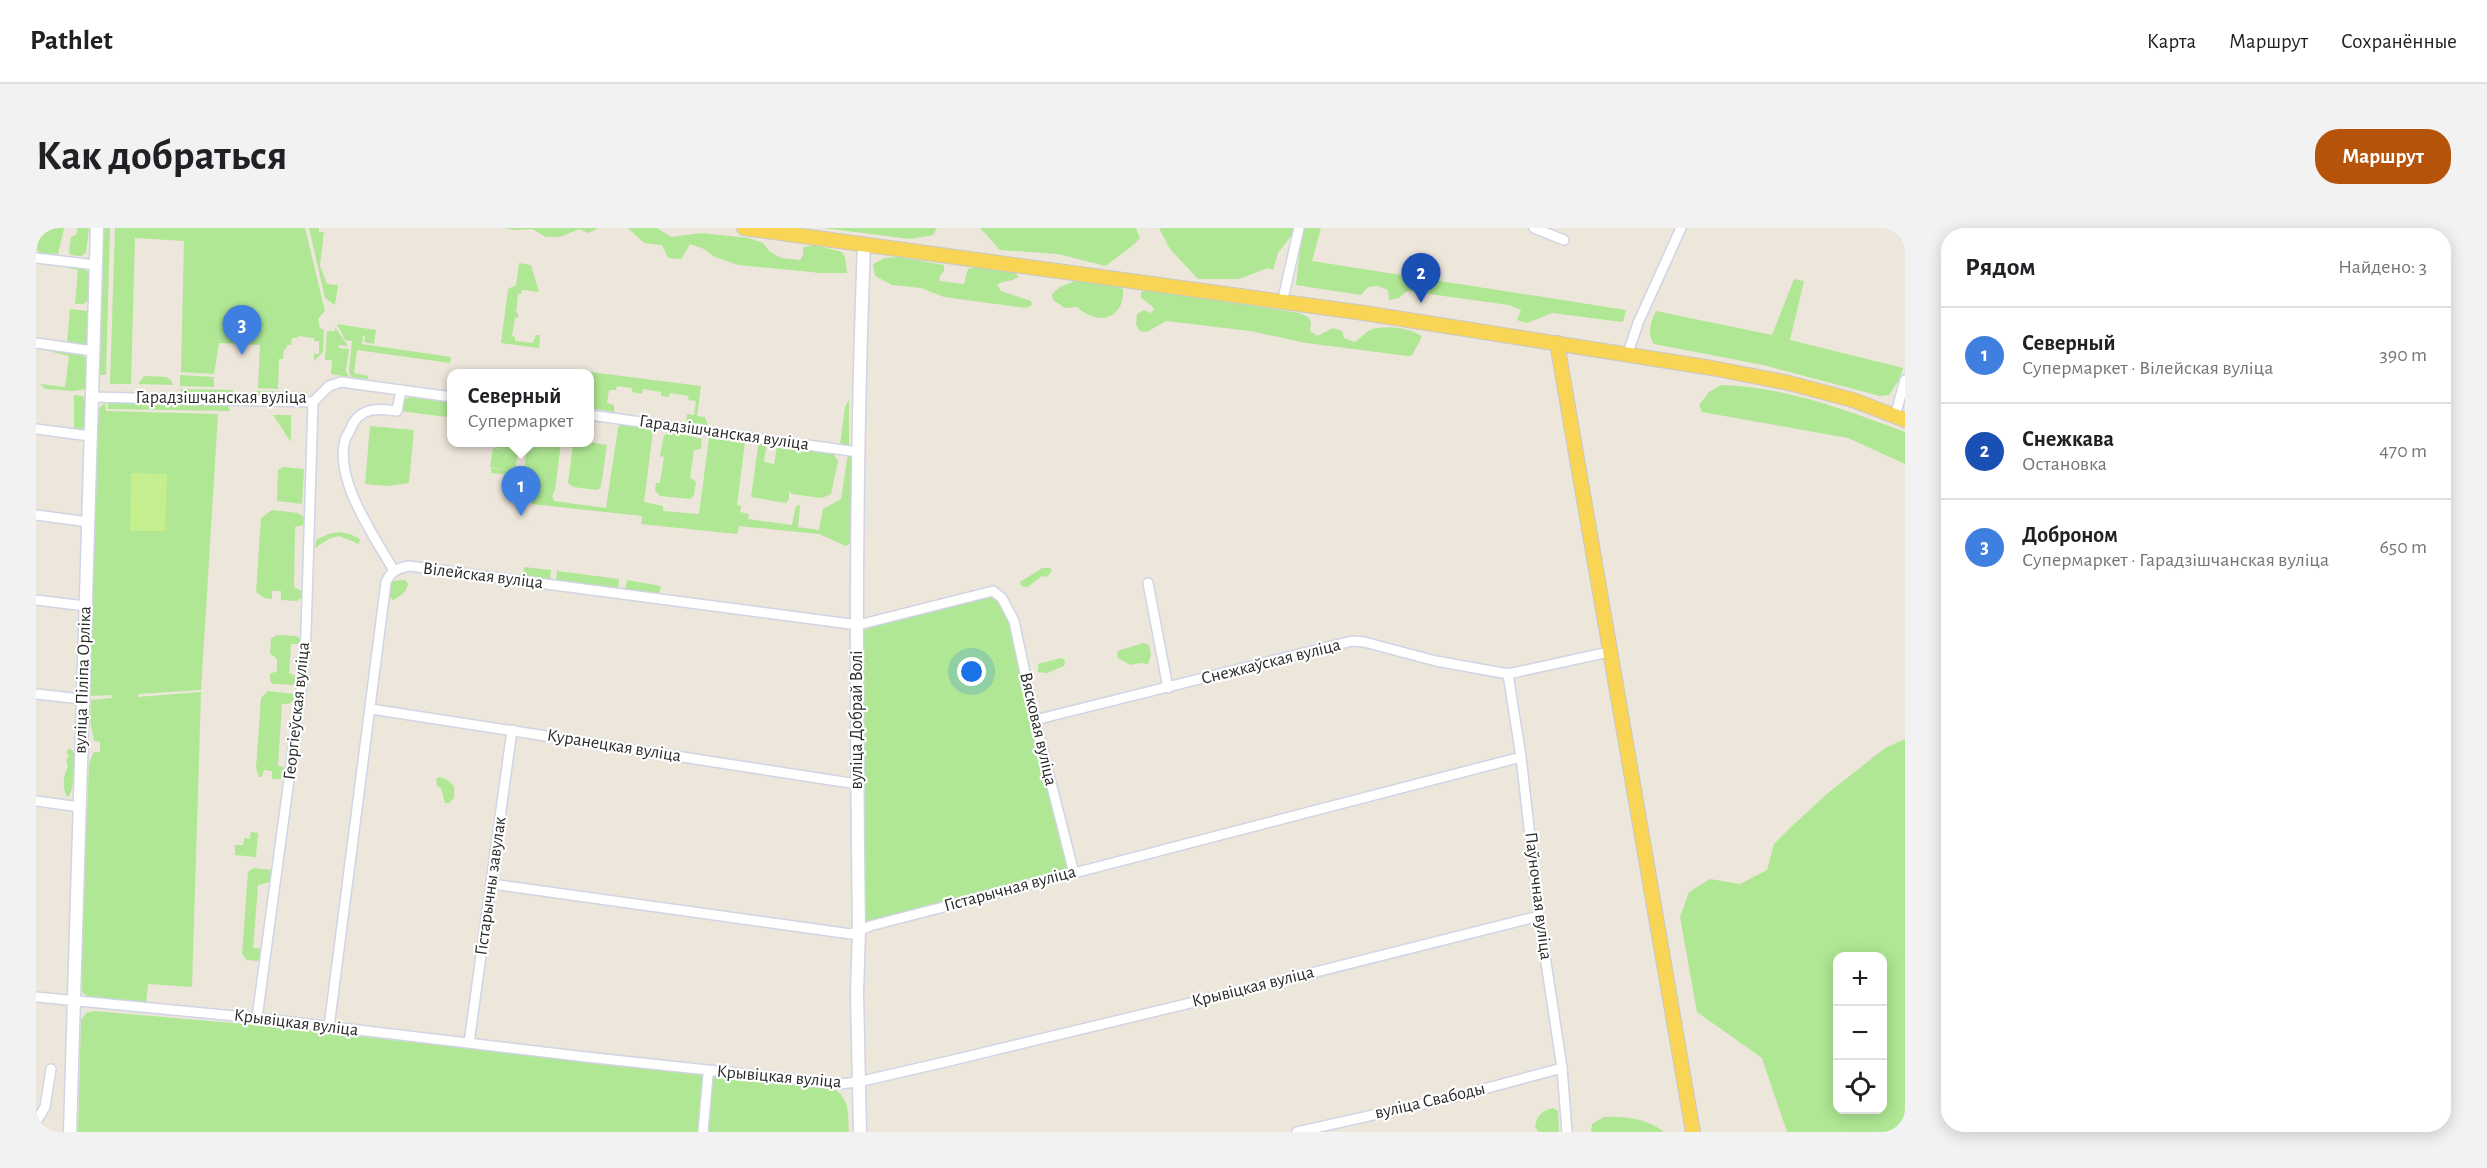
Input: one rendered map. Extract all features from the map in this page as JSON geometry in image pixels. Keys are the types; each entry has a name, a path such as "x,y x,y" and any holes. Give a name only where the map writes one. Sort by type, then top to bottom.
{"main road":[{"path":"744,228 1282,303 1712,368 1790,383 1853,400 1900,418"},
{"path":"1557,343 1692,1132"}],"street":[{"name":"вуліца Піліпа Орліка","path":"70,1132 97,228"},
{"path":"1282,303 1299,228"},
{"path":"1534,228 1564,240"},
{"path":"1627,356 1638,323 1681,228"},
{"name":"вуліца Добрай Волі","path":"860,1132 857,784 858,452 864,245"},
{"path":"36,258 96,265"},
{"path":"36,343 93,351"},
{"path":"1900,418 1905,380"},
{"name":"Гарадзішчанская вуліца","path":"91,397 313,402 329,386 337,382 447,396"},
{"path":"329,1027 386,582 394,571 355,502 345,466 345,439 353,421 362,414 379,408 397,411 401,390"},
{"name":"Георгіеўская вуліца","path":"257,1018 301,690 306,633 313,402"},
{"name":"Гарадзішчанская вуліца","path":"594,416 858,452"},
{"path":"36,429 90,436"},
{"path":"36,515 88,522"},
{"name":"Вілейская вуліца","path":"394,571 409,566 858,625 993,591"},
{"path":"1148,583 1168,688"},
{"name":"Вясковая вуліца","path":"993,591 1002,598 1014,621 1035,720 1074,873"},
{"path":"36,600 85,606"},
{"name":"Снежкаўская вуліца","path":"1035,720 1352,641 1364,642 1436,661 1508,674"},
{"path":"1508,674 1609,652"},
{"name":"Паўночная вуліца","path":"1508,674 1521,757 1539,916 1562,1068 1567,1132"},
{"path":"36,694 82,699"},
{"name":"Куранецкая вуліца","path":"371,709 857,784"},
{"name":"Гістарычны завулак","path":"469,1042 512,730"},
{"name":"Гістарычная вуліца","path":"492,884 851,934 1074,873 1521,757"},
{"path":"36,801 80,807"},
{"name":"Крывіцкая вуліца","path":"36,997 257,1018 840,1084 858,1082 1236,993 1539,916"},
{"name":"вуліца Свабоды","path":"1297,1132 1454,1097 1562,1068"},
{"path":"36,1122 45,1107 51,1069"},
{"path":"703,1132 708,1075 711,1071"}],"green space":[{"path":"39,228 64,228 58,254 40,253 37,250"},
{"path":"78,228 89,228 86,253 81,256 71,255 69,252 71,237 76,235"},
{"path":"102,228 110,228 106,375 96,375"},
{"path":"115,228 305,228 325,311 318,319 320,328 324,330 323,352 314,361 314,354 319,354 319,341 298,336 292,338 291,345 287,345 284,350 283,359 279,359 278,389 258,388 260,345 219,343 214,374 181,372 184,241 135,238 131,384 110,384"},
{"path":"309,228 319,228 319,232 324,232 320,266 327,284 338,285 335,305 325,298"},
{"path":"503,228 598,228 589,233 579,229 560,237 546,237 532,229"},
{"path":"628,228 657,228 671,237 701,233 749,238 763,243 769,251 781,258 800,260 803,247 814,245 842,252 847,273 821,273 738,265 715,257 704,249 690,244 681,259 668,258 662,245 644,243"},
{"path":"824,228 937,228 933,235 910,239"},
{"path":"980,228 1136,228 1140,238 1106,266 1058,254 1000,250"},
{"path":"1159,228 1297,228 1278,253 1273,270 1268,268 1239,279 1198,279 1170,249"},
{"path":"1302,228 1321,228 1312,261 1626,310 1623,322 1552,313 1527,323 1517,320 1521,310 1509,305 1407,291 1399,298 1389,300 1388,290 1378,286 1368,287 1361,295 1296,285"},
{"path":"899,257 944,265 944,271 939,277 940,281 964,284 968,269 981,266 1016,273 1018,277 1016,279 997,285 1001,291 1031,301 1032,305 1026,308 944,297 921,288 892,285 875,276 873,264 885,258"},
{"path":"519,263 531,265 539,292 522,290 521,294 518,294 516,312 518,318 515,318 512,336 515,337 515,341 533,343 536,335 540,335 539,348 501,343 508,289 516,285"},
{"path":"70,267 89,272 89,300 83,304 75,304 78,270 67,268"},
{"path":"1794,279 1804,281 1790,340 1903,368 1900,378 1889,395 1880,396 1763,365 1654,344 1650,336 1652,319 1656,311 1772,335"},
{"path":"1075,281 1106,283 1123,289 1119,308 1108,317 1101,318 1093,317 1077,307 1065,308 1053,300 1052,294 1060,287"},
{"path":"1146,289 1299,313 1308,317 1311,322 1310,331 1317,336 1333,328 1342,331 1344,338 1354,342 1370,330 1390,327 1405,329 1422,337 1412,355 1408,356 1306,343 1250,331 1166,321 1147,332 1140,331 1136,325 1137,314 1144,310 1151,313 1154,310 1141,298 1141,292"},
{"path":"70,309 88,311 87,344 85,346 36,339 67,342"},
{"path":"337,324 376,330 374,344 364,342 365,336 363,336 362,344 451,357 450,363 357,350 354,373 368,376 368,379 351,377 349,371 352,341 345,340"},
{"path":"335,327 348,346 339,345 339,348 349,349 346,371 349,377 331,374 332,360 325,360 327,331 335,331"},
{"path":"36,348 85,356 87,371 85,389 74,391 45,389 40,384 65,387 69,356"},
{"path":"594,373 701,386 697,416 705,417 708,426 686,422 687,414 694,415 696,401 688,400 689,396 670,393 669,397 661,396 661,392 643,389 642,394 632,392 632,388 617,386 616,390 609,390 607,403 614,405 614,412 594,409"},
{"path":"180,375 214,377 214,387 180,386"},
{"path":"144,376 166,377 173,385 138,384"},
{"path":"1722,385 1792,395 1838,408 1905,432 1905,464 1848,438 1702,412 1699,405 1709,392"},
{"path":"179,389 234,390 227,397 186,395"},
{"path":"256,391 307,392 304,397 299,398 259,398"},
{"path":"74,395 83,396 86,402 86,425 80,431 61,428 74,429"},
{"path":"409,397 447,402 447,417 400,411 404,400"},
{"path":"849,400 849,447 840,445 845,407"},
{"path":"108,402 223,404 228,406 230,411 108,409"},
{"path":"105,403 106,411 218,414 201,690 138,694 138,697 201,692 192,987 148,984 146,1004 91,998 83,993 80,984 89,763 94,752 100,752 100,742 94,741 90,719 91,700 112,698 112,695 88,696 97,415 100,407"},
{"path":"273,415 291,415 291,442"},
{"path":"621,423 649,427 653,431 644,502 663,506 663,511 699,514 709,438 713,436 745,442 737,505 741,506 740,512 749,514 748,519 792,525 796,506 800,505 798,527 819,530 823,509 841,499 847,459 848,456 854,457 853,542 846,546 819,534 739,526 737,534 641,524 642,516 532,504 532,501 525,500 527,482 523,475 527,447 560,447 555,490 552,496 554,501 606,508 618,428"},
{"path":"370,426 414,430 409,483 387,486 365,484"},
{"path":"673,432 702,439 701,449 694,450 690,477 696,482 694,495 690,499 660,496 655,490 656,483 660,483 664,457 660,456 664,435"},
{"path":"594,443 607,445 601,486 598,490 573,487 568,483 572,447 594,447"},
{"path":"767,443 764,462 774,464 777,445 833,453 838,461 831,494 822,498 792,494 789,491 789,499 786,503 751,497 758,446"},
{"path":"494,447 518,447 515,472 512,475 491,473 491,468 509,470 490,467 493,448 505,450"},
{"path":"283,467 304,469 302,504 277,501 278,470"},
{"path":"131,473 167,474 165,531 130,531"},
{"path":"272,510 298,513 304,517 303,525 295,527 294,587 302,591 302,597 297,601 281,600 281,591 272,591 272,599 264,598 256,592 261,518"},
{"path":"340,532 360,539 359,544 339,536 330,538 315,548 316,540 328,534"},
{"path":"524,567 551,570 550,580 523,577"},
{"path":"1042,568 1050,568 1052,571 1047,577 1042,576 1028,587 1021,586 1020,582"},
{"path":"557,571 619,579 618,589 556,581"},
{"path":"405,580 408,584 405,592 393,600 389,597 392,581"},
{"path":"627,580 661,586 659,594 625,590"},
{"path":"993,591 1006,604 1074,873 859,931 858,625"},
{"path":"277,635 296,636 301,639 298,644 291,644 289,673 298,677 298,681 293,685 273,684 270,681 270,674 277,671 277,659 270,653 271,639"},
{"path":"1144,643 1149,645 1151,655 1148,664 1130,665 1118,658 1117,652 1120,650"},
{"path":"1061,658 1065,660 1064,666 1047,673 1038,672 1038,664"},
{"path":"268,691 294,694 295,699 289,704 282,704 278,766 286,767 284,777 281,779 272,779 272,771 264,770 262,777 259,777 256,768 261,698"},
{"path":"1905,739 1905,1132 1787,1132 1762,1058 1697,1012 1680,917 1689,892 1710,879 1740,884 1767,870 1774,844 1828,793 1885,748"},
{"path":"70,748 75,754 73,783 68,797 64,782 68,767 66,760 69,756 66,752"},
{"path":"439,777 446,779 454,786 454,798 449,803 445,803 441,788 437,786 436,779"},
{"path":"251,832 258,833 256,857 235,855 235,845 243,845 244,838 250,839"},
{"path":"254,868 271,870 273,874 270,882 258,885 253,948 262,949 261,959 257,961 247,960 242,954 248,872"},
{"path":"94,1011 257,1025 834,1089 846,1102 849,1132 78,1132 81,1020 86,1013"},
{"path":"1553,1108 1558,1111 1559,1132 1538,1132 1535,1126 1539,1116"},
{"path":"1604,1117 1636,1119 1664,1132 1591,1132 1592,1124"}],"place":[{"name":"Снежкава","path":"1421,303"},
{"name":"Доброном","path":"242,355"},
{"name":"Северный","path":"521,516"}]}
